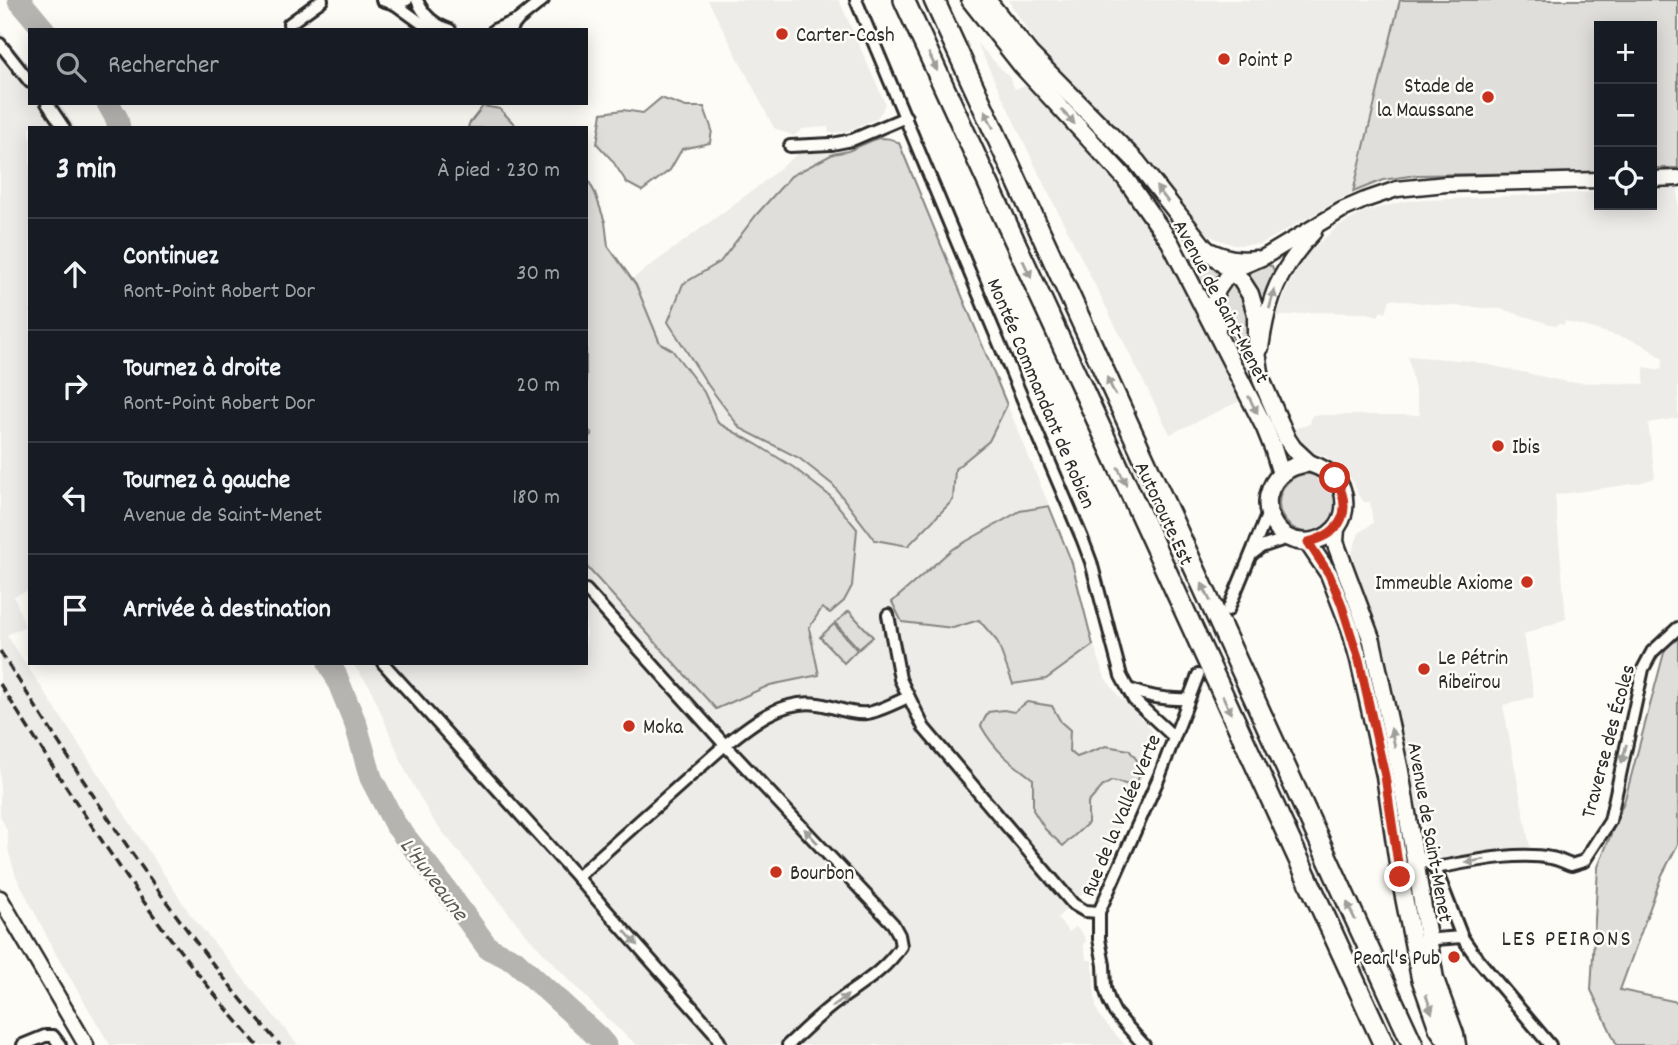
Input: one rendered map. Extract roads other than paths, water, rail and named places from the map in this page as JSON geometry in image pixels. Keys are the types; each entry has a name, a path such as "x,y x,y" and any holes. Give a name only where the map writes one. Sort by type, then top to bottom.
{"highway":[{"name":"Autoroute Est","path":"904,0 1384,1045"},
{"name":"Autoroute Est","path":"934,0 1413,1045"}],"main road":[{"name":"Avenue de Saint-Menet","path":"970,0 1022,66 1125,178 1170,242 1265,428 1281,474"},
{"name":"Avenue de Saint-Menet","path":"987,0 1031,55 1137,162 1193,235 1241,280 1250,294 1256,314 1256,345 1261,379 1287,439 1309,463"},
{"path":"1657,179 1678,178"},
{"path":"1222,344 1216,324 1214,302 1217,290 1231,271 1264,257 1342,210 1365,200 1418,186 1594,180"},
{"path":"1259,366 1274,290 1296,251 1325,222"},
{"path":"1205,247 1226,257 1264,257"},
{"path":"1309,463 1323,468 1335,478 1343,491 1343,514 1336,529 1323,539 1298,542 1288,538 1272,523 1268,513 1268,499 1272,485 1281,474 1293,467 1309,463"},
{"name":"Avenue de Saint-Menet","path":"1336,529 1335,542 1372,641 1400,771 1429,940"},
{"name":"Avenue de Saint-Menet","path":"1308,542 1329,574 1346,615 1359,660 1385,776 1407,914"},
{"path":"0,898 86,1045"},
{"path":"1407,914 1420,978 1438,1030 1449,1045"},
{"path":"1429,940 1435,979 1457,1045"}],"street":[{"path":"289,24 322,0"},
{"path":"382,0 395,4 427,28"},
{"path":"395,4 407,0"},
{"path":"417,0 429,18 445,28"},
{"path":"512,28 543,0"},
{"name":"Montée Commandant de Robien","path":"856,0 1082,538 1091,562 1121,676 1135,700 1174,737"},
{"path":"499,28 518,20"},
{"path":"0,44 28,79"},
{"path":"48,105 63,126"},
{"path":"790,146 852,140 906,117"},
{"path":"1228,610 1268,513"},
{"path":"1250,556 1261,547 1288,538"},
{"path":"588,592 725,745 893,924 900,935 901,946 896,955 863,984 836,1002 788,1045"},
{"path":"888,615 900,680 924,728 1073,904 1085,911 1099,912"},
{"name":"Traverse des Écoles","path":"1435,868 1526,856 1551,858 1572,865 1584,860 1610,821 1643,669 1652,652 1678,628"},
{"path":"385,665 586,887 714,1032 721,1045"},
{"name":"Rue de la Vallée Verte","path":"1144,1045 1115,1013 1109,1001 1099,939 1099,912 1160,775 1198,676"},
{"path":"1128,690 1144,696 1188,699"},
{"path":"577,877 725,745 748,726 781,707 818,704 867,713 908,697"},
{"path":"1414,853 1435,868 1462,937"},
{"name":"Avenue de Saint-Menet","path":"1407,914 1416,937 1422,940 1462,937 1550,1045"},
{"path":"23,1045 45,1036 53,1036 60,1045"}],"waterway":[{"name":"L'Huveaune","path":"19,0 42,28"},
{"name":"L'Huveaune","path":"109,105 119,126"},
{"name":"L'Huveaune","path":"330,665 356,725 371,778 395,824 488,948 514,960 605,1045"}],"railway":[{"path":"0,651 132,854 203,952 280,1045"},
{"path":"0,684 144,902 199,975 257,1045"}],"place":[{"name":"Carter-Cash","path":"782,34"},
{"name":"Point P","path":"1224,59"},
{"name":"Stade de la Maussane","path":"1488,97"},
{"name":"Ibis","path":"1498,446"},
{"name":"Immeuble Axiome","path":"1527,582"},
{"name":"Le Pétrin Ribeïrou","path":"1424,669"},
{"name":"Moka","path":"629,726"},
{"name":"Bourbon","path":"776,872"},
{"name":"Pearl's Pub","path":"1454,957"}],"district":[{"name":"LES PEIRONS","path":"1567,937"}]}
